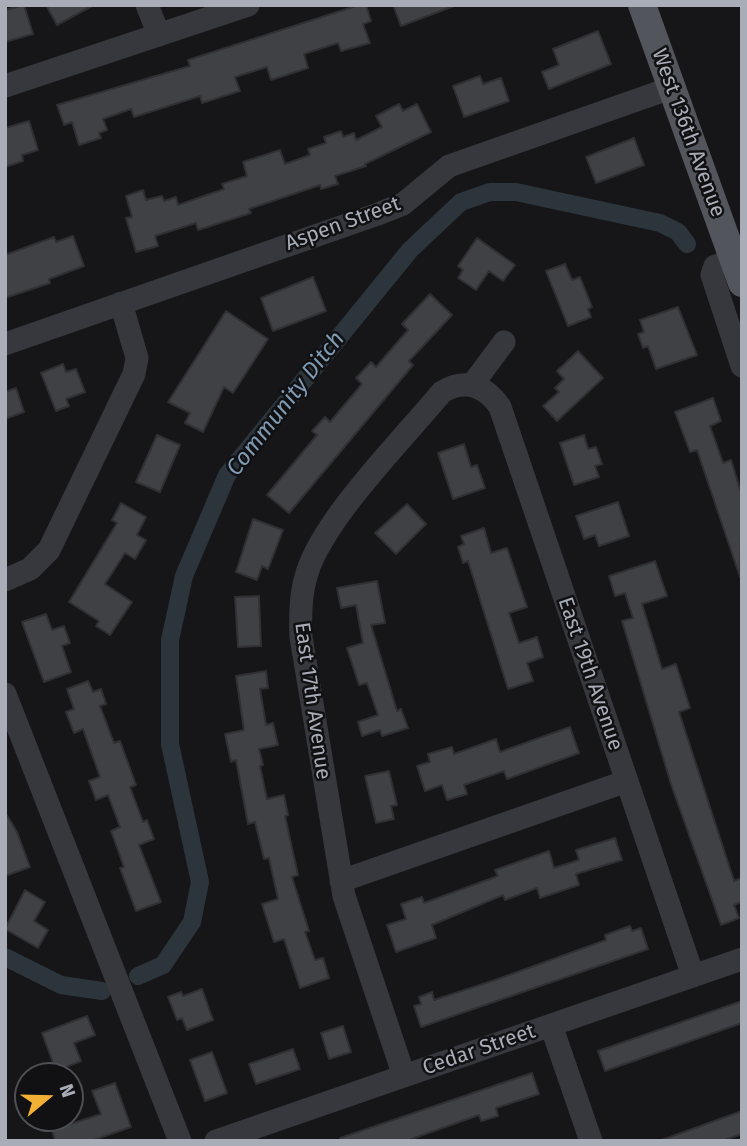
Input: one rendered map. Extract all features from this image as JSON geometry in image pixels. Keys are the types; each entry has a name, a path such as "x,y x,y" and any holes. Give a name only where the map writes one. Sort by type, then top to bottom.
{"main road":[{"name":"West 136th Avenue","path":"649,7 671,88 738,272"}],"street":[{"path":"147,5 159,35"},
{"path":"5,86 248,5"},
{"name":"Aspen Street","path":"5,344 378,214 403,204 449,166 671,88"},
{"name":"West 136th Avenue","path":"738,272 716,266 712,275 742,366"},
{"path":"5,580 30,569 49,550 134,374 137,358 121,303"},
{"path":"472,385 504,342"},
{"name":"East 19th Avenue","path":"472,385 492,396 500,407 693,976"},
{"name":"East 17th Avenue","path":"404,1076 341,881 301,637 300,612 306,574 325,535 442,392 451,387 472,385"},
{"path":"5,694 180,1141"},
{"path":"341,881 626,781"},
{"name":"Cedar Street","path":"216,1141 742,959"},
{"path":"551,1025 590,1141"}],"building":[{"path":"24,5 33,34 5,42 5,10"},
{"path":"46,5 94,5 57,25"},
{"path":"366,5 371,21 363,24 370,43 341,51 338,43 304,54 308,68 271,80 267,67 235,77 240,91 202,103 200,96 134,117 131,109 103,119 107,130 99,133 101,138 79,145 72,122 64,125 57,105 190,66 188,60"},
{"path":"393,5 454,5 454,6 401,26"},
{"path":"598,31 611,64 549,89 542,72 559,65 553,49"},
{"path":"480,76 483,84 501,78 509,101 464,117 453,86"},
{"path":"399,104 403,111 417,104 431,132 365,164 366,166 335,176 338,184 321,189 320,185 249,209 251,213 198,230 196,223 155,236 158,246 136,252 126,218 132,217 126,196 143,190 146,200 162,196 164,201 176,197 178,205 224,189 222,184 247,176 243,162 280,150 285,164 310,155 308,149 326,143 324,137 341,131 343,137 354,133 356,140 382,127 376,116"},
{"path":"29,121 38,150 22,155 23,161 5,167 5,128"},
{"path":"634,138 644,165 596,183 586,157"},
{"path":"73,236 84,266 49,279 50,283 5,298 5,255 54,237 56,242"},
{"path":"477,238 515,265 503,281 489,271 476,290 458,278 463,270 458,266"},
{"path":"565,264 572,280 580,277 592,307 588,309 591,317 568,326 546,271"},
{"path":"313,277 326,311 273,331 261,298"},
{"path":"430,294 452,315 409,361 413,365 289,513 267,495 317,435 312,431 325,417 330,422 362,384 356,378 371,362 376,367 408,330 402,324"},
{"path":"678,307 697,355 656,369 648,346 643,348 638,334 644,332 640,320"},
{"path":"226,311 268,339 233,393 224,387 203,432 185,423 190,413 168,402"},
{"path":"578,351 603,378 557,421 543,406 559,392 555,388 564,379 557,371"},
{"path":"63,364 66,372 76,369 85,392 66,399 69,406 56,411 41,373"},
{"path":"16,388 24,412 5,419 5,392"},
{"path":"713,398 721,421 710,426 723,463 731,460 742,496 740,577 697,450 690,452 675,412"},
{"path":"157,435 180,445 160,492 136,482"},
{"path":"584,435 588,449 596,447 602,464 595,466 599,477 574,485 560,443"},
{"path":"464,444 471,467 477,465 485,488 453,499 438,453"},
{"path":"618,502 629,536 599,546 595,535 584,539 576,516"},
{"path":"121,503 146,517 137,535 146,540 135,559 125,553 105,584 132,602 110,635 96,626 99,621 69,602 117,523 112,520"},
{"path":"407,504 426,524 396,554 375,533"},
{"path":"253,519 283,530 268,569 262,566 257,580 236,572"},
{"path":"484,528 491,553 507,548 527,607 509,613 519,643 537,637 543,657 527,663 533,681 508,689 468,561 463,563 458,547 464,544 461,536"},
{"path":"655,561 667,596 642,604 662,669 676,664 690,708 679,712 734,881 742,878 742,902 734,905 739,918 721,925 671,784 622,621 633,618 625,593 615,596 609,576"},
{"path":"377,581 385,623 371,625 397,711 401,709 408,728 382,736 380,730 362,736 358,722 378,715 367,683 359,685 347,648 363,643 356,605 341,608 337,588"},
{"path":"259,596 261,646 238,647 235,597"},
{"path":"46,614 52,630 64,626 70,643 62,646 71,672 44,682 22,622"},
{"path":"266,671 268,688 260,689 266,725 273,723 278,745 259,749 263,765 260,766 267,799 284,795 288,815 285,816 298,875 292,877 309,931 305,932 315,960 323,958 329,978 300,988 284,939 274,942 262,904 278,899 269,858 264,859 255,822 248,824 236,760 231,762 225,734 244,730 236,676"},
{"path":"88,681 93,692 101,689 106,704 100,706 114,743 120,741 136,785 130,787 143,822 147,820 154,839 139,845 161,902 136,911 120,868 124,867 111,831 120,827 108,795 96,800 89,781 100,777 83,729 74,733 66,712 74,709 67,689"},
{"path":"570,727 579,753 507,779 504,771 464,785 467,794 447,800 442,785 425,791 417,766 430,762 428,754 452,747 454,754 496,739 500,752"},
{"path":"389,771 397,805 391,806 394,819 376,823 365,776"},
{"path":"5,812 17,832 30,867 5,876"},
{"path":"615,838 622,860 576,874 579,885 540,898 537,888 505,900 503,895 432,925 436,938 396,952 387,925 406,919 401,904 422,897 424,903 498,876 495,870 549,851 554,868 579,860 576,850"},
{"path":"25,890 45,902 34,921 48,930 38,948 5,929"},
{"path":"630,926 632,931 641,928 648,949 421,1027 414,1006 421,1004 419,997 432,992 434,1000 495,980 606,940 605,935"},
{"path":"202,989 213,1020 187,1030 182,1018 177,1020 168,997 181,992 183,996"},
{"path":"742,1001 742,1023 605,1071 598,1051"},
{"path":"87,1016 95,1035 74,1043 81,1061 53,1062 42,1033"},
{"path":"343,1026 351,1052 329,1059 321,1033"},
{"path":"293,1049 300,1069 256,1084 249,1064"},
{"path":"212,1052 227,1093 205,1101 190,1060"},
{"path":"532,1073 539,1094 496,1108 498,1116 481,1121 479,1115 406,1141 341,1141 340,1138"},
{"path":"115,1083 131,1127 91,1141 55,1141 53,1132 84,1132 84,1120 101,1114 92,1091"},
{"path":"742,1111 742,1134 722,1141 659,1141"}],"waterway":[{"name":"Community Ditch","path":"138,976 163,965 192,922 200,882 170,744 170,640 184,576 227,475 410,250 461,202 490,192 516,192 660,223 678,232 687,244"},
{"name":"Community Ditch","path":"5,957 61,985 102,991"}]}
